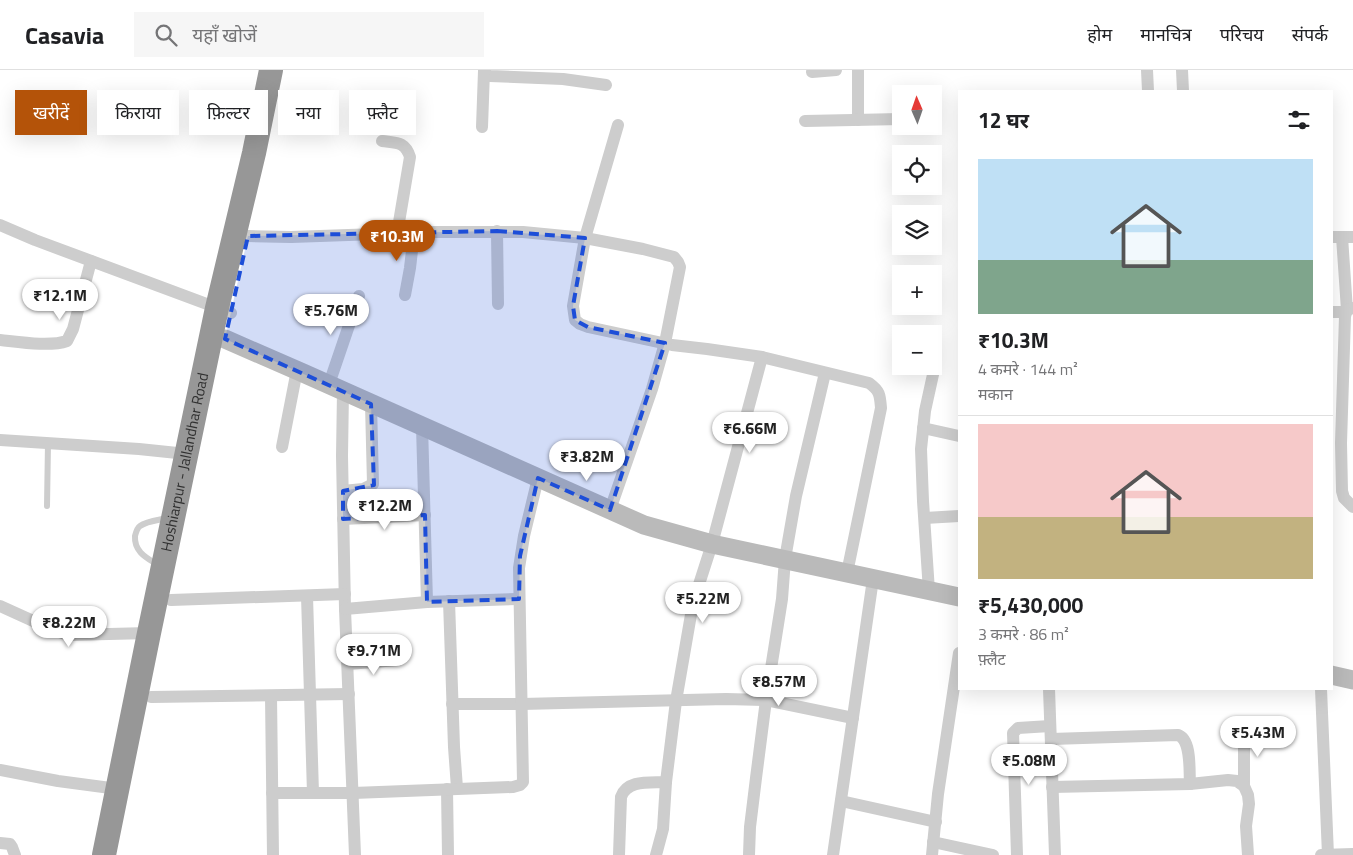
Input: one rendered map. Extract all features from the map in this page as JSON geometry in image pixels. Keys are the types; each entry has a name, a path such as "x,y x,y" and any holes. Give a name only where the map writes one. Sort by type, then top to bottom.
{"highway":[{"name":"Hoshiarpur - Jallandhar Road","path":"118,855 171,600 213,363 271,70"},
{"name":"Hoshiarpur - Jallandhar Road","path":"104,855 186,454 213,363 225,339 224,310 248,236 284,70"}],"street":[{"path":"484,70 490,76 563,79 606,85"},
{"path":"482,127 484,70"},
{"path":"812,72 836,70"},
{"path":"858,70 858,120"},
{"path":"1147,70 1148,90"},
{"path":"1182,70 1183,90"},
{"path":"805,120 892,119"},
{"path":"618,125 585,238 573,306 575,320 588,328 665,343 762,357 868,383 876,388 880,395 881,408 847,573"},
{"path":"382,142 404,145 410,157 397,234"},
{"path":"0,225 35,240 224,310"},
{"path":"497,232 498,304"},
{"path":"248,236 291,238 414,233 523,232 585,238 674,257 680,267 679,277 665,343 646,408 610,510"},
{"path":"404,295 410,268 414,233"},
{"path":"1342,237 1349,310 1345,316 1337,378 1342,491 1344,498 1353,507"},
{"path":"0,340 52,344 66,341 72,329 91,261"},
{"path":"355,855 345,609 343,491 336,388 359,296"},
{"path":"1333,312 1349,310"},
{"path":"225,339 644,525 712,544 958,597"},
{"path":"656,855 663,829 666,782 676,701 693,603 712,544 762,357"},
{"path":"282,447 297,370"},
{"path":"749,855 750,827 766,700 782,599 785,559 796,496 825,372"},
{"path":"929,591 921,449 933,375"},
{"path":"343,491 363,489 373,484 371,404"},
{"path":"422,426 427,602"},
{"path":"923,428 958,436"},
{"path":"0,440 186,454"},
{"path":"272,793 353,793 513,787 523,782 519,599 520,556 538,478"},
{"path":"344,519 425,515"},
{"path":"925,518 958,516"},
{"path":"833,855 873,579"},
{"path":"171,600 345,594"},
{"path":"307,596 313,793"},
{"path":"345,609 427,602 519,599"},
{"path":"448,855 452,789 449,601"},
{"path":"0,606 53,630 69,634 149,632"},
{"path":"932,855 946,736 958,659"},
{"path":"348,664 398,660"},
{"path":"1333,675 1353,680"},
{"path":"1049,690 1055,855"},
{"path":"1321,690 1328,855"},
{"path":"150,697 349,694"},
{"path":"271,696 273,855"},
{"path":"452,704 726,699 766,700 853,718"},
{"path":"1017,855 1013,733 1018,728 1050,733 1182,736 1186,744 1190,784"},
{"path":"1244,731 1244,786 1248,795 1246,826 1248,855"},
{"path":"0,770 58,781 118,789"},
{"path":"1052,787 1190,784 1228,780 1237,781 1244,786"},
{"path":"619,855 622,792 632,785 666,782"},
{"path":"841,801 936,822"},
{"path":"934,842 959,851 994,855"},
{"path":"0,843 10,844 14,855"},
{"path":"1321,855 1353,854"}],"lane":[{"path":"47,506 48,443"},
{"path":"162,568 138,551 135,537 140,526 173,517"}],"highlighted area":[{"path":"497,231 585,238 573,306 575,320 588,327 665,343 610,510 538,478 520,556 519,599 427,602 425,515 343,519 343,491 374,485 371,404 225,339 248,236"}]}
